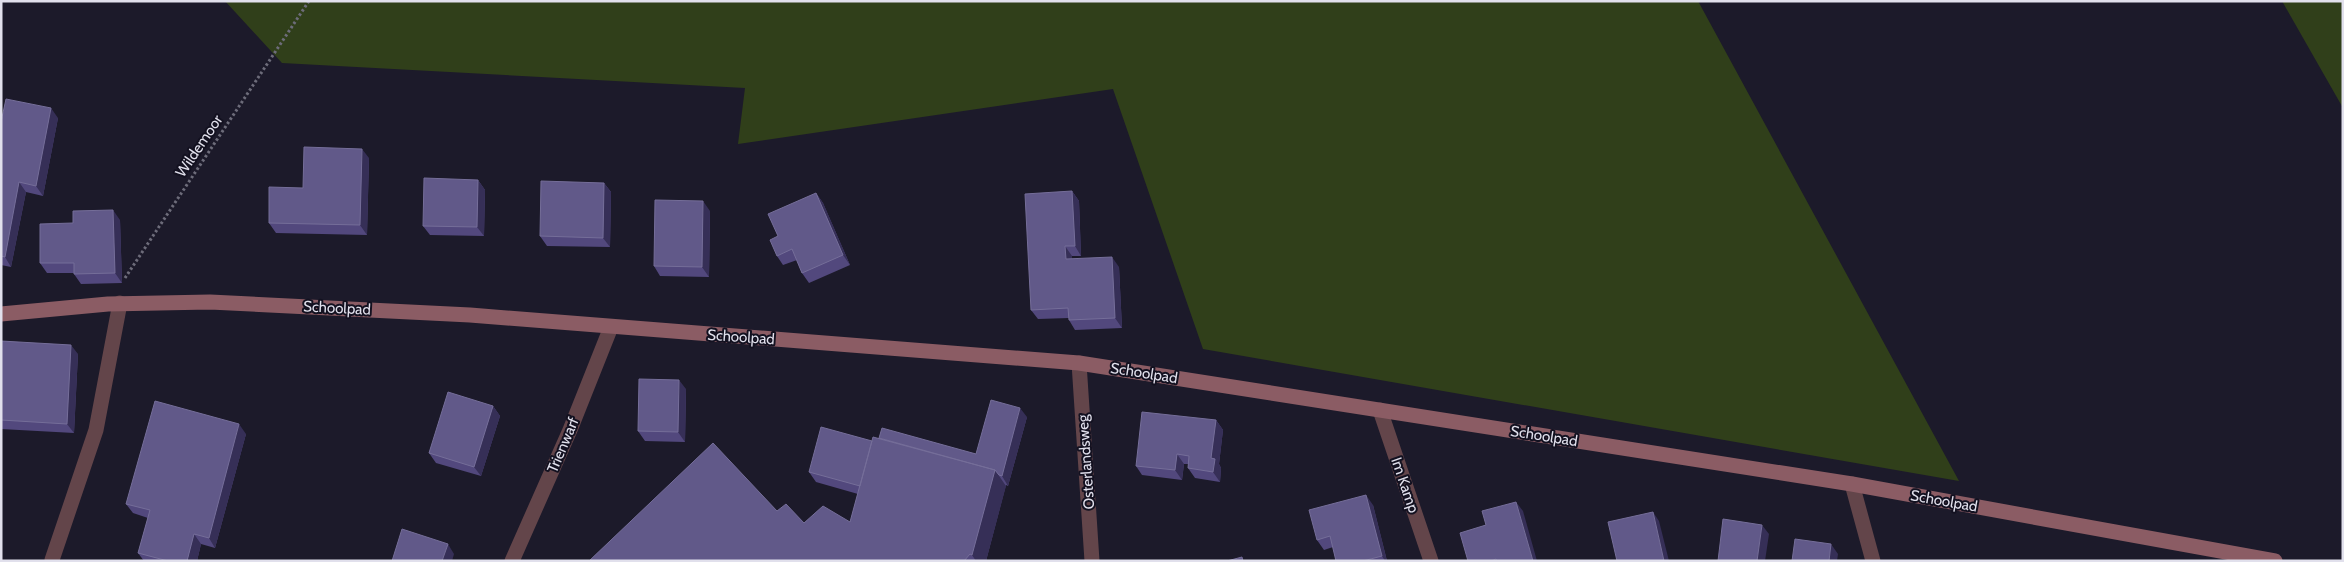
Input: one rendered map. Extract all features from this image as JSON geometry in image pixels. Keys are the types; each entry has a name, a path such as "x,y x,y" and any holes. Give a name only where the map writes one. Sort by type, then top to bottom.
{"street":[{"name":"Schoolpad","path":"1,314 114,304 239,304 470,315 1079,363 1852,484 2250,558 2275,561"},
{"path":"52,560 96,430 114,304"},
{"name":"Trienwarf","path":"512,561 570,430 611,327"},
{"name":"Osterlandsweg","path":"1079,363 1092,561"},
{"name":"Im Kamp","path":"1380,410 1431,561"},
{"path":"1852,484 1873,561"}],"path":[{"name":"Wildemoor","path":"114,304 309,1"}],"green space":[{"path":"225,1 1698,1 1959,481 1203,349 1113,89 738,144 745,88 282,63"},
{"path":"2282,1 2343,1 2343,108"}],"building":[{"path":"6,99 51,108 36,186 19,182 5,257 1,256 1,122"},
{"path":"304,147 362,149 360,225 269,223 269,187 303,188"},
{"path":"424,178 478,180 477,227 423,226"},
{"path":"541,181 604,183 603,238 540,236"},
{"path":"1072,191 1075,246 1065,246 1066,259 1112,257 1115,318 1069,320 1068,308 1031,310 1025,194"},
{"path":"816,193 843,255 802,273 792,249 777,256 770,240 778,236 768,214"},
{"path":"655,200 703,201 702,267 654,266"},
{"path":"113,210 115,273 74,274 74,263 40,263 40,224 73,223 73,211"},
{"path":"1,341 71,345 67,424 1,420"},
{"path":"639,379 679,380 678,432 638,431"},
{"path":"448,392 493,406 474,467 429,453"},
{"path":"991,400 1020,408 1002,476 995,470 879,438 882,428 976,454"},
{"path":"155,401 239,424 209,538 194,534 187,561 168,561 138,553 150,510 126,504"},
{"path":"1142,412 1216,420 1211,458 1215,459 1213,472 1188,468 1189,456 1177,454 1175,470 1136,466"},
{"path":"821,427 872,441 860,486 809,472"},
{"path":"873,437 995,470 972,555 970,554 964,561 589,561 713,443 777,511 786,504 804,523 823,506 850,522"},
{"path":"1366,495 1382,556 1363,561 1336,561 1330,536 1317,540 1309,510"},
{"path":"1516,502 1533,561 1496,561 1496,559 1491,561 1468,561 1460,533 1486,525 1482,511"},
{"path":"1653,512 1664,561 1617,561 1608,522"},
{"path":"1723,519 1762,525 1757,561 1718,561"},
{"path":"402,529 448,544 442,561 392,561"},
{"path":"1795,539 1831,544 1829,561 1792,561"},
{"path":"1242,557 1243,561 1227,561"}]}
